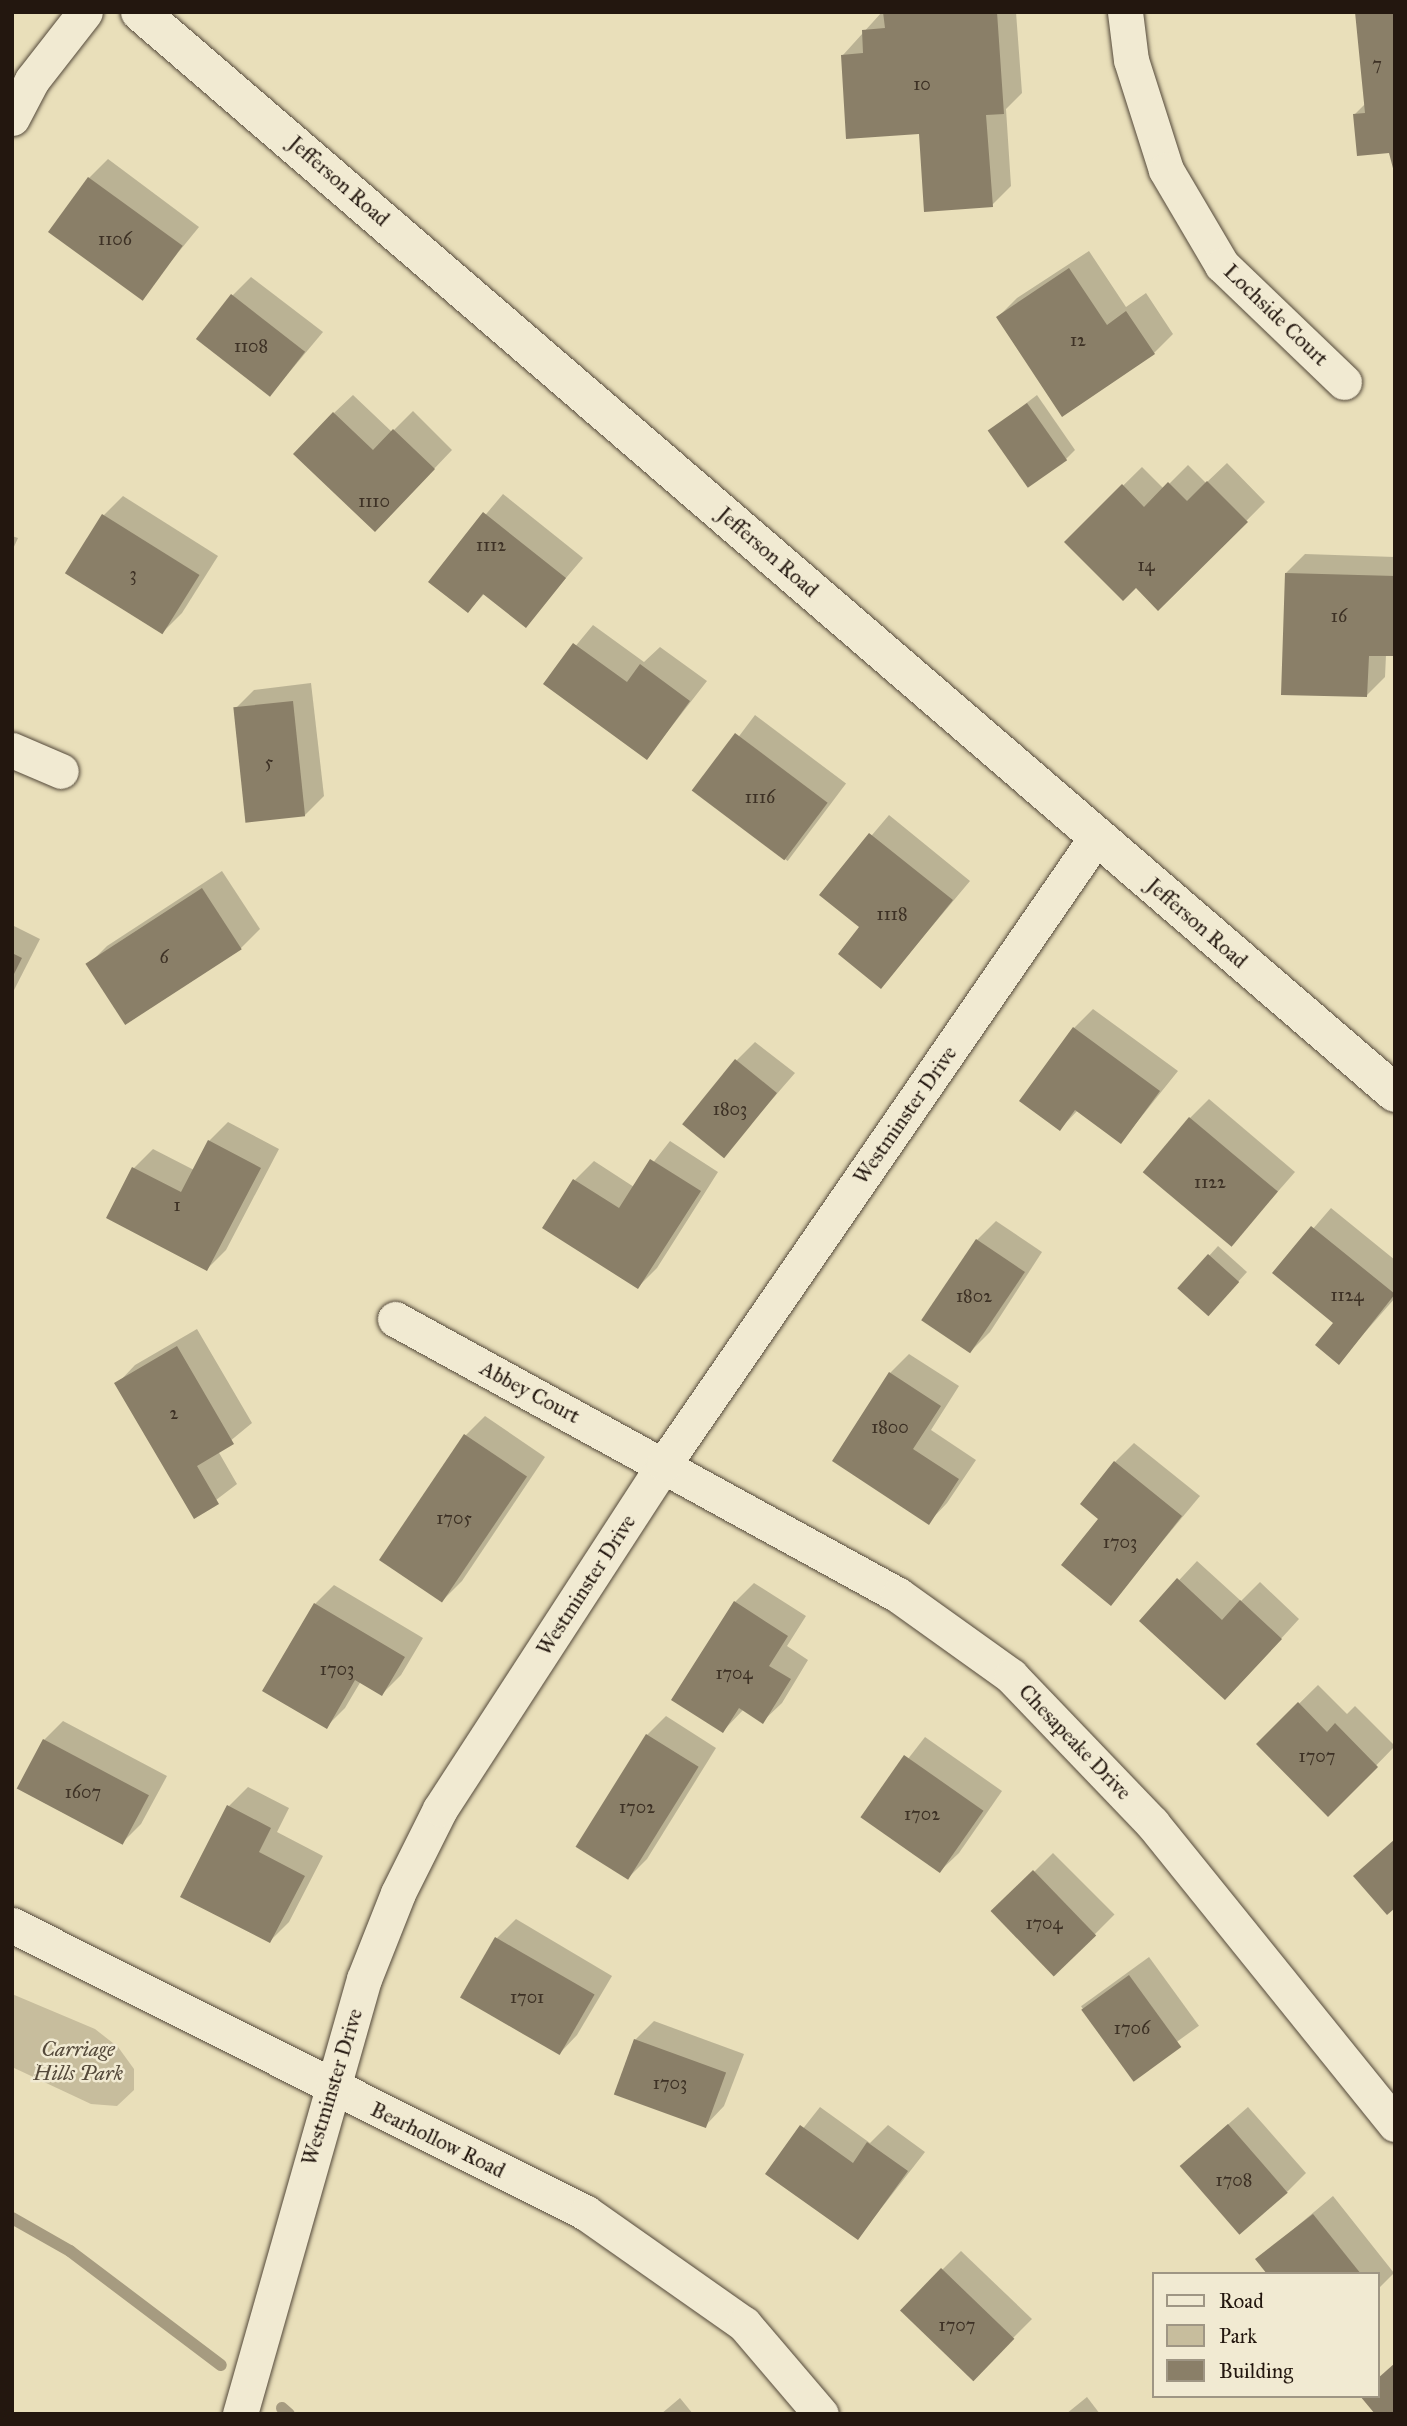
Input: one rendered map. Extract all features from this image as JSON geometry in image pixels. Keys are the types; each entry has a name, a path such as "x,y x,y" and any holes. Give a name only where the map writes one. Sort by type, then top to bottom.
{"street":[{"path":"12,118 32,80 85,12"},
{"name":"Jefferson Road","path":"140,12 1395,1093"},
{"name":"Lochside Court","path":"1125,12 1131,60 1166,170 1194,218 1222,265 1344,382"},
{"path":"12,750 61,771"},
{"name":"Westminster Drive","path":"240,2414 330,2088 398,1893 440,1809 664,1464 1097,836"},
{"name":"Abbey Court","path":"395,1319 664,1464"},
{"name":"Chesapeake Drive","path":"664,1464 898,1595 1011,1676 1152,1822 1395,2124"},
{"name":"Bearhollow Road","path":"12,1925 330,2088 586,2213 668,2267 744,2324 821,2414"}],"green space":[{"name":"Carriage Hills Park","path":"12,1994 95,2029 118,2047 134,2069 134,2090 117,2106 91,2104 12,2067"}],"building":[{"path":"883,12 997,12 1004,114 986,115 993,207 924,212 919,134 846,139 841,55 863,53 862,30 885,28"},
{"path":"1355,12 1395,12 1395,176 1389,153 1357,156 1353,114 1365,113"},
{"path":"88,177 183,246 143,301 48,232"},
{"path":"1069,268 1107,325 1126,311 1155,354 1062,417 996,317"},
{"path":"231,294 305,352 270,397 196,339"},
{"path":"1027,403 1067,460 1028,488 988,431"},
{"path":"333,412 373,450 393,429 435,469 375,532 293,454"},
{"path":"1207,481 1248,522 1158,611 1136,588 1123,601 1064,542 1122,484 1144,507 1168,482 1187,501"},
{"path":"483,512 566,578 526,628 483,594 468,613 428,582"},
{"path":"102,514 200,575 162,634 65,573"},
{"path":"1285,573 1395,576 1395,656 1369,656 1367,697 1281,695"},
{"path":"573,643 627,682 640,664 690,701 647,760 543,684"},
{"path":"293,701 305,816 245,823 233,707"},
{"path":"735,733 828,803 784,860 692,791"},
{"path":"869,833 953,900 881,989 838,954 859,927 819,895"},
{"path":"202,888 242,949 125,1025 85,964"},
{"path":"12,953 22,958 12,978"},
{"path":"1073,1027 1160,1091 1121,1144 1075,1110 1060,1131 1019,1101"},
{"path":"735,1059 777,1093 724,1158 682,1124"},
{"path":"1189,1117 1278,1192 1232,1247 1143,1172"},
{"path":"208,1140 261,1168 207,1271 106,1218 132,1167 181,1192"},
{"path":"650,1159 701,1191 638,1289 542,1228 573,1179 619,1208"},
{"path":"1311,1226 1395,1294 1339,1365 1315,1345 1333,1323 1272,1273"},
{"path":"976,1239 1025,1272 970,1353 921,1320"},
{"path":"1208,1254 1239,1282 1208,1316 1177,1288"},
{"path":"177,1346 234,1444 197,1466 219,1504 194,1519 114,1383"},
{"path":"889,1372 941,1406 913,1449 959,1479 929,1525 832,1461"},
{"path":"464,1434 527,1476 442,1603 379,1560"},
{"path":"1114,1461 1182,1516 1111,1606 1061,1565 1098,1519 1080,1504"},
{"path":"1177,1578 1222,1620 1240,1600 1282,1639 1225,1700 1139,1621"},
{"path":"734,1601 788,1636 769,1666 791,1679 763,1724 739,1708 723,1733 671,1700"},
{"path":"314,1603 405,1657 382,1696 355,1680 327,1729 262,1691"},
{"path":"1298,1702 1327,1732 1335,1723 1378,1767 1328,1817 1256,1744"},
{"path":"646,1734 699,1767 628,1880 576,1847"},
{"path":"43,1739 149,1795 123,1845 17,1788"},
{"path":"904,1755 983,1811 940,1873 860,1817"},
{"path":"227,1805 271,1828 259,1852 305,1876 270,1943 180,1897"},
{"path":"1395,1839 1395,1908 1387,1915 1353,1876"},
{"path":"1033,1870 1096,1935 1054,1976 991,1911"},
{"path":"495,1937 595,1994 560,2055 460,1998"},
{"path":"1129,1975 1181,2047 1134,2082 1081,2010"},
{"path":"634,2039 726,2073 706,2128 614,2094"},
{"path":"1228,2124 1288,2193 1239,2235 1180,2166"},
{"path":"800,2125 853,2163 867,2142 908,2171 858,2240 765,2174"},
{"path":"1313,2214 1359,2272 1265,2272 1255,2259"},
{"path":"941,2268 1014,2339 973,2381 900,2310"},
{"path":"1395,2363 1395,2414 1375,2414 1362,2398 1379,2398 1379,2377"}],"waterway":[{"path":"12,2218 70,2251 221,2365"},
{"path":"282,2408 289,2414"}]}
